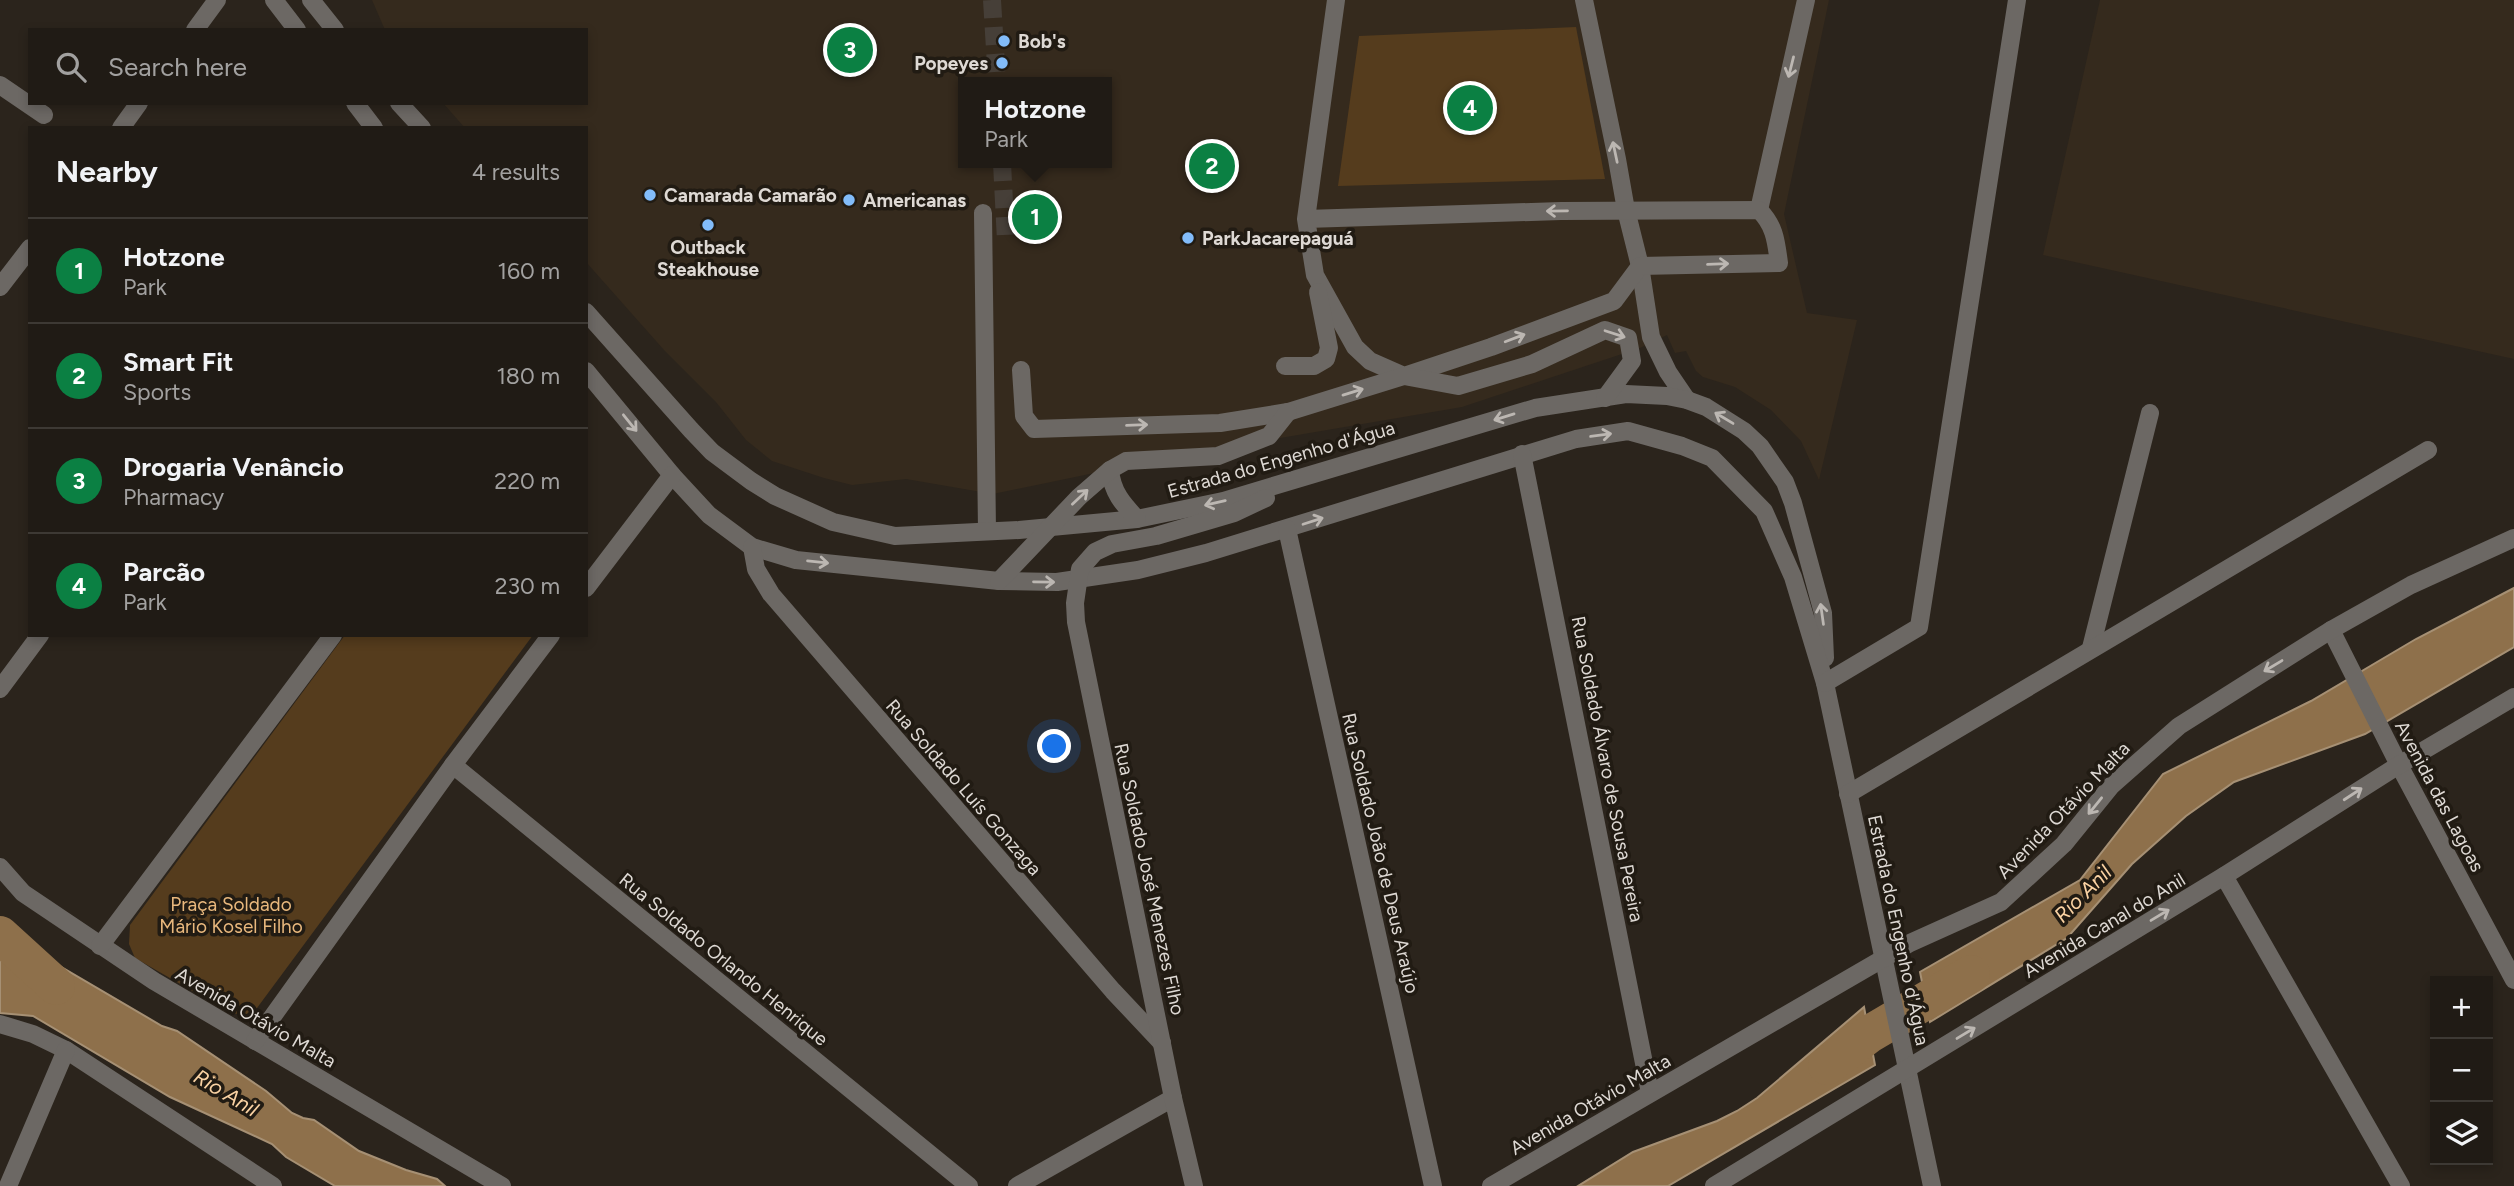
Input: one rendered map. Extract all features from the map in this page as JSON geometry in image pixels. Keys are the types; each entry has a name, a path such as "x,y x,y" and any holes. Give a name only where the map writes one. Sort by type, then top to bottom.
{"street":[{"path":"196,28 217,0"},
{"path":"274,0 295,28"},
{"path":"312,0 333,28"},
{"path":"1285,366 1314,366 1326,359 1329,348 1306,219 1336,0"},
{"path":"1584,0 1626,210 1640,266 1651,337 1668,372 1687,400"},
{"path":"1759,210 1806,0"},
{"path":"1825,682 1919,627 2017,0"},
{"path":"0,85 28,104"},
{"path":"29,105 44,115"},
{"path":"122,126 138,105"},
{"path":"357,105 372,126"},
{"path":"401,105 420,126"},
{"path":"1306,219 1626,210 1759,210 1775,232 1779,262 1640,266"},
{"path":"983,213 987,531"},
{"path":"0,287 28,251"},
{"path":"1021,370 1024,416 1034,429 1220,423 1288,412 1491,347 1614,301 1640,266"},
{"path":"1314,275 1355,346 1370,361 1404,376 1458,386 1532,365 1605,330 1628,338 1632,361 1605,398"},
{"name":"Estrada do Engenho d'Água","path":"588,314 712,452 775,496 833,522 886,534 987,531 1137,519 1223,501 1535,408 1646,394 1687,400 1706,407 1744,431 1760,446 1785,482 1793,502 1823,613 1825,682"},
{"name":"Estrada do Engenho d'Água","path":"588,373 672,475 709,515 752,547 796,560 999,581 1057,582 1138,570 1206,554 1576,439 1628,431 1682,446 1712,458 1764,511 1793,577 1825,682 1932,1186"},
{"path":"999,581 1079,497 1110,470 1126,461 1218,456 1269,436 1288,412"},
{"path":"2091,648 2150,413"},
{"path":"1848,794 2428,450"},
{"name":"Rua Soldado Álvaro de Sousa Pereira","path":"1522,454 1650,1093"},
{"path":"1110,470 1111,483 1117,496 1137,519"},
{"path":"1079,579 1080,569 1087,558 1112,544 1156,536 1234,513 1319,473"},
{"path":"588,585 672,475"},
{"name":"Rua Soldado João de Deus Araújo","path":"1287,529 1433,1186"},
{"name":"Avenida Otávio Malta","path":"1491,1186 1650,1093 1887,966 1910,943 2001,902 2037,872 2064,844 2111,786 2179,726 2331,630 2411,585 2514,538"},
{"name":"Rua Soldado Luís Gonzaga","path":"752,547 756,569 771,594 1077,950 1162,1043"},
{"name":"Rua Soldado José Menezes Filho","path":"1079,579 1075,603 1076,622 1173,1098 1194,1186"},
{"name":"Avenida das Lagoas","path":"2331,630 2399,765 2514,980"},
{"path":"0,690 39,637"},
{"path":"100,946 332,637"},
{"path":"255,1041 453,765 549,637"},
{"name":"Avenida Canal do Anil","path":"1714,1186 2514,697"},
{"name":"Rua Soldado Orlando Henrique","path":"453,765 970,1186"},
{"name":"Avenida Otávio Malta","path":"0,867 23,893 154,981 502,1186"},
{"path":"2224,876 2401,1186"},
{"path":"3,1024 66,1050 273,1186"},
{"path":"8,1186 66,1050"},
{"path":"1017,1186 1173,1098"}],"shaded area":[{"name":"ParkJacarepaguá","path":"372,0 1829,0 1784,214 1807,313 1857,320 1819,480 1801,441 1771,410 1735,387 1703,377 1696,371 1686,351 1675,353 1667,335 1640,348 1462,407 1186,454 993,494 906,479 852,485 772,461 746,440 716,402 664,350 588,264 588,126 463,126 445,105 588,105 588,28 384,28"},
{"path":"2100,0 2514,0 2514,359 2043,255"}],"green space":[{"path":"1576,27 1605,179 1338,186 1359,36"},
{"name":"Praça Soldado Mário Kosel Filho","path":"344,637 532,637 257,1008 245,1015 231,1013 135,958 129,944 130,925"}],"water":[{"path":"2514,588 2514,647 2365,734 2234,782 2186,816 2132,864 2067,938 1930,1022 1920,972 2080,880 2163,774 2311,701 2416,639"},
{"path":"19,952 56,964 162,1026 177,1031 266,1091 292,1113 314,1120 359,1151 437,1179 445,1186 335,1186 286,1157 272,1144 170,1097 33,1016 0,1013 0,961 18,961"},
{"path":"1864,1007 1875,1065 1668,1186 1578,1186 1633,1152 1737,1111 1757,1098"}],"waterway":[{"path":"0,935 56,986"},
{"name":"Rio Anil","path":"1827,1066 1868,1035 1971,974"}],"tunnel":[{"path":"992,0 997,77"},
{"path":"1002,168 1006,241"}],"place":[{"name":"Bob's","path":"1004,41"},
{"name":"Drogaria Venâncio","path":"850,50"},
{"name":"Popeyes","path":"1002,63"},
{"name":"Parcão","path":"1470,108"},
{"name":"Smart Fit","path":"1212,166"},
{"name":"Camarada Camarão","path":"650,195"},
{"name":"Americanas","path":"849,200"},
{"name":"Hotzone","path":"1035,217"},
{"name":"Outback Steakhouse","path":"708,225"},
{"name":"ParkJacarepaguá","path":"1188,238"}]}
